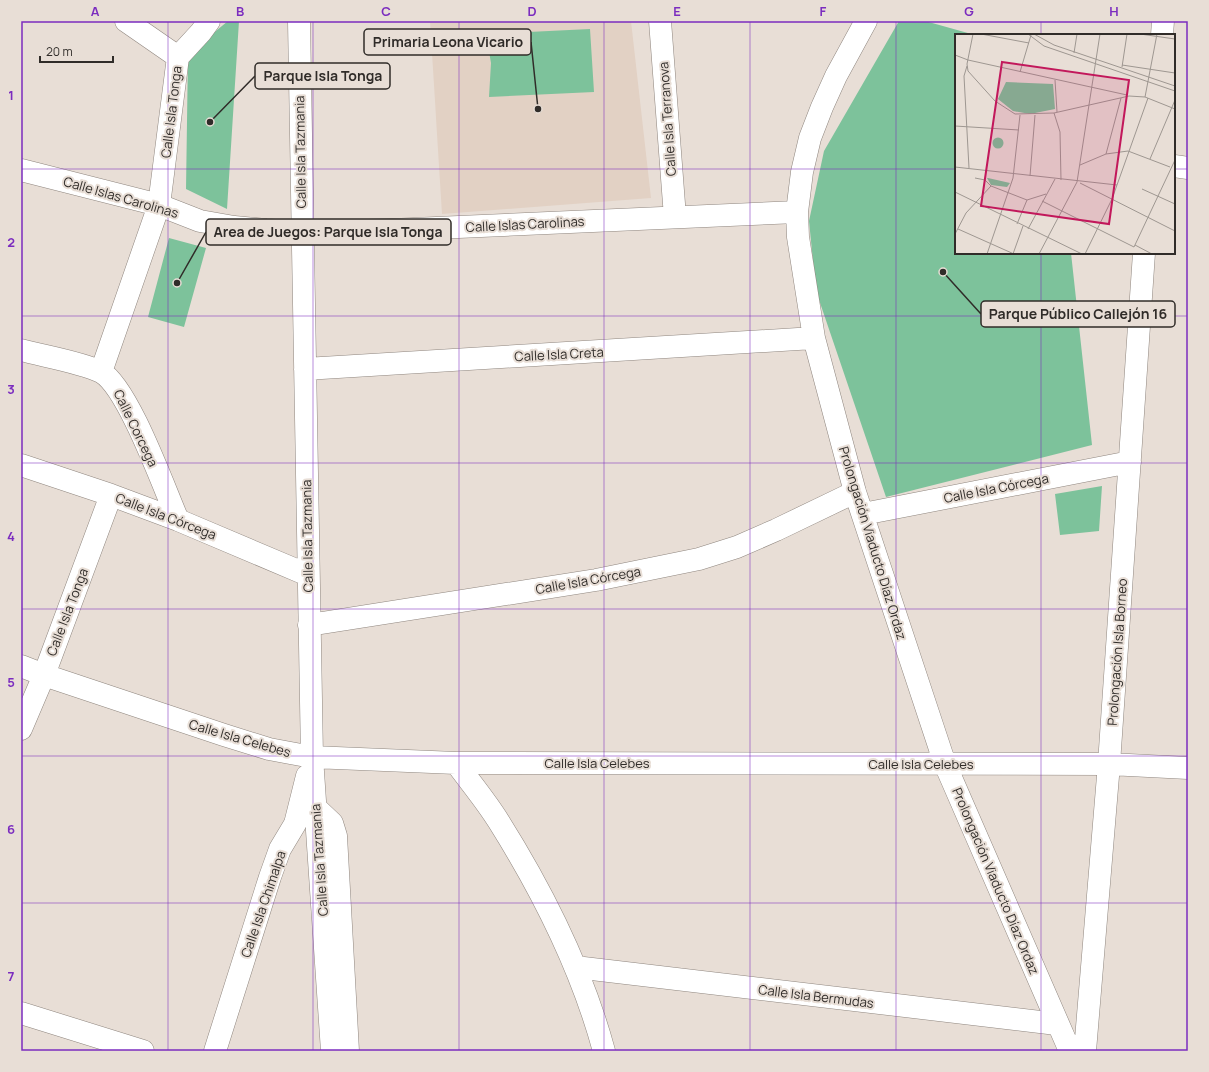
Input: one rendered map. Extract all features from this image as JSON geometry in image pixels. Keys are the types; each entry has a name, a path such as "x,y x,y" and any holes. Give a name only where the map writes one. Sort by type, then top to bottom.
{"street":[{"name":"Calle Isla Tonga","path":"101,372 158,205 178,57 126,21"},
{"path":"178,57 209,21"},
{"name":"Calle Isla Tazmania","path":"299,21 301,232 312,757 332,1051"},
{"name":"Calle Isla Terranova","path":"660,21 675,217"},
{"name":"Prolongación Viaducto Díaz Ordaz","path":"866,21 836,76 812,132 802,172 797,212 801,262 814,338 856,492 945,764 1070,1051"},
{"path":"1162,34 1163,21"},
{"path":"1175,166 1188,168"},
{"name":"Calle Islas Carolinas","path":"21,170 158,205 200,221 234,227 301,232 797,212"},
{"name":"Prolongación Isla Borneo","path":"1085,1051 1109,764 1144,254"},
{"name":"Calle Isla Creta","path":"305,369 814,338"},
{"name":"Calle Corcega","path":"21,350 101,372 115,384 129,407 178,520"},
{"name":"Calle Isla Córcega","path":"863,514 1130,462"},
{"name":"Calle Isla Córcega","path":"21,465 112,495 178,520 308,575"},
{"name":"Calle Isla Córcega","path":"309,625 596,580 699,559 737,547 856,492"},
{"name":"Calle Isla Tonga","path":"21,729 44,675 112,495"},
{"name":"Calle Isla Celebes","path":"21,666 44,675 269,749 312,757 456,762 1109,764 1188,768"},
{"name":"Calle Isla Chimalpa","path":"215,1051 270,877 280,849 295,824 312,757"},
{"path":"456,762 499,821 546,904 575,967 604,1051"},
{"path":"315,807 332,824 336,836 348,1051"},
{"name":"Calle Isla Bermudas","path":"575,967 1057,1024"},
{"path":"21,1013 143,1051"}],"shaded area":[{"path":"430,21 631,21 651,198 442,214"}],"green space":[{"path":"228,21 239,21 227,209 186,189 188,54"},
{"path":"899,21 925,21 971,34 955,34 955,254 1071,254 1092,445 886,497 816,291 809,221 824,151"},
{"path":"590,29 594,92 489,97 491,63 486,34"},
{"path":"169,238 206,248 184,327 148,317"},
{"path":"1102,486 1099,531 1060,535 1055,494"}],"place":[{"name":"Primaria Leona Vicario","path":"538,109"},
{"name":"Parque Isla Tonga","path":"210,122"},
{"name":"Parque Público Callejón 16","path":"943,272"},
{"name":"Area de Juegos: Parque Isla Tonga","path":"177,283"}]}
